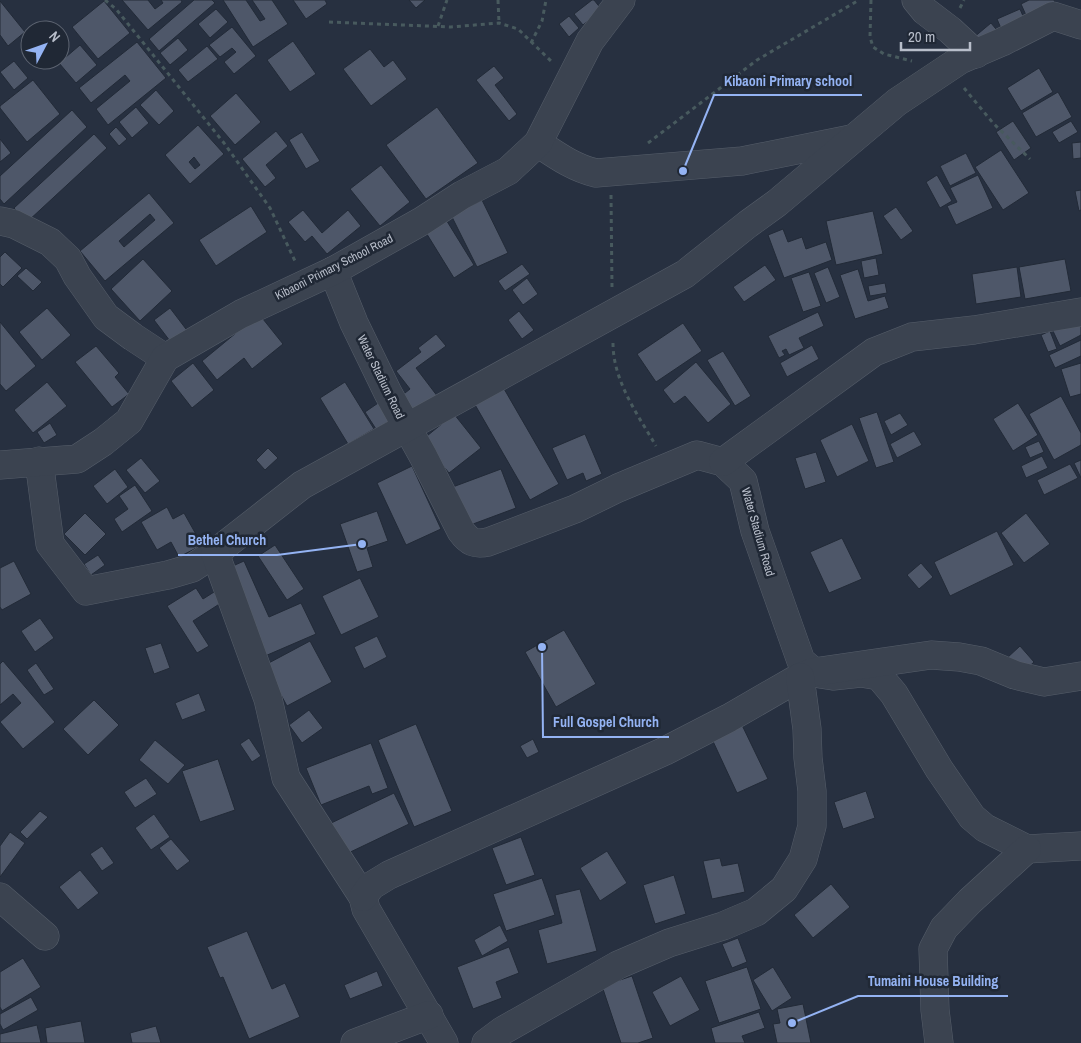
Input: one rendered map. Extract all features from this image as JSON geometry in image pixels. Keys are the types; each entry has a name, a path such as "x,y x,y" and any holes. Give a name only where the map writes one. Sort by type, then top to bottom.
{"street":[{"name":"Kibaoni Primary School Road","path":"0,465 77,459 103,442 129,421 166,358 241,314 333,271 462,195 508,171 538,143 590,41 621,0"},
{"path":"916,0 925,11 950,30 976,54"},
{"path":"39,461 50,544 86,591 168,575 192,568 215,553 302,485 685,274 857,138 898,102 922,71 976,54 1053,16 1081,25"},
{"path":"538,143 563,160 584,170 596,173 742,161 857,138"},
{"path":"0,221 14,224 50,242 68,259 77,276 106,316 133,337 166,358"},
{"name":"Water Stadium Road","path":"333,271 354,323 406,428 423,456 466,539 480,544 488,542 575,510 618,488 697,455 722,462 743,481 755,531 807,674"},
{"path":"722,462 874,352 912,337 974,330 1081,312"},
{"path":"215,553 268,699 286,778 363,897 366,908 444,1043"},
{"path":"363,897 371,886 389,874 665,751 807,674 931,655 981,661 1014,675 1044,682 1081,676"},
{"path":"807,674 833,676 860,673 879,676 894,694 939,768 972,817 985,828 1027,849 1081,846"},
{"path":"486,1043 502,1031 618,965 669,943 723,926 756,912 784,889 803,859 812,826 812,791 807,729 807,674"},
{"path":"939,1043 935,1010 933,949 944,928 970,901 1027,849"},
{"path":"0,897 45,936"},
{"path":"355,1043 428,1015"}],"path":[{"path":"105,0 116,9 230,151 270,208 305,284"},
{"path":"438,26 447,0"},
{"path":"498,0 499,23"},
{"path":"532,43 542,20 546,0"},
{"path":"641,148 756,60 859,0"},
{"path":"871,0 870,37 873,47 922,71 960,82 993,123 1030,159"},
{"path":"329,22 438,26 499,23 518,29 570,80"}],"building":[{"path":"122,0 148,0 155,9 163,3 161,0 181,0 182,2 148,30"},
{"path":"194,0 212,0 215,3 159,51 149,39"},
{"path":"223,0 246,0 260,21 265,19 252,0 272,0 288,24 253,47"},
{"path":"293,0 325,0 327,4 306,19"},
{"path":"409,0 425,0 416,8"},
{"path":"592,0 602,10 583,25 574,14"},
{"path":"1029,0 1054,0 1063,21 1034,33 1021,4"},
{"path":"0,1 20,26 20,36 8,46 0,35"},
{"path":"104,1 130,33 98,59 72,27"},
{"path":"216,9 228,22 210,38 198,24"},
{"path":"1020,9 1029,30 1006,40 997,19"},
{"path":"569,16 579,28 569,37 559,24"},
{"path":"991,23 1005,40 973,38"},
{"path":"232,27 256,56 234,74 224,62 236,52 232,48 220,57 209,45"},
{"path":"178,38 188,50 170,65 160,53"},
{"path":"293,41 316,74 290,92 267,60"},
{"path":"137,42 166,78 108,125 96,109 130,81 125,75 91,103 79,88"},
{"path":"80,45 97,65 76,83 65,70 70,70 70,54"},
{"path":"207,46 218,59 188,82 178,70"},
{"path":"370,49 384,67 393,60 407,79 371,106 343,69"},
{"path":"14,61 28,78 14,90 0,72"},
{"path":"494,66 504,78 495,85 517,114 509,121 476,80"},
{"path":"1039,68 1053,92 1021,111 1007,88"},
{"path":"33,80 60,114 27,142 0,106"},
{"path":"156,90 174,111 159,125 140,105"},
{"path":"1058,92 1072,117 1036,137 1022,113"},
{"path":"236,93 261,122 235,145 210,116"},
{"path":"136,107 149,123 132,138 119,122"},
{"path":"437,107 478,163 426,199 386,145"},
{"path":"72,110 87,127 4,204 0,199 0,176"},
{"path":"1013,121 1031,148 1014,160 996,132"},
{"path":"1071,121 1078,132 1059,143 1052,132"},
{"path":"198,125 224,154 190,184 165,155","holes":["194,157 200,165 195,169 189,162"]},
{"path":"116,127 127,139 119,146 109,134"},
{"path":"276,131 288,146 266,165 276,178 265,187 242,159"},
{"path":"302,132 320,161 306,169 289,140"},
{"path":"94,134 107,148 27,222 14,208"},
{"path":"0,139 11,153 0,162"},
{"path":"1081,142 1081,158 1073,159 1072,143"},
{"path":"1001,150 1029,193 1003,210 975,167"},
{"path":"966,153 976,173 950,186 940,166"},
{"path":"381,165 410,202 380,226 350,189"},
{"path":"937,175 952,201 940,208 926,182"},
{"path":"978,175 993,208 956,225 947,206 957,202 950,188"},
{"path":"1081,190 1081,210 1079,211 1075,191"},
{"path":"149,193 174,223 105,281 80,251","holes":["150,214 155,220 124,247 119,241"]},
{"path":"482,200 508,253 477,267 451,215"},
{"path":"251,206 267,232 216,266 199,240"},
{"path":"896,207 913,231 901,240 883,216"},
{"path":"303,210 322,233 348,210 361,226 327,254 312,236 305,242 288,222"},
{"path":"873,211 883,254 836,265 826,221"},
{"path":"445,218 474,265 454,278 425,231"},
{"path":"783,229 788,242 802,237 806,249 826,242 832,260 784,278 768,235"},
{"path":"5,252 22,268 3,287 0,284 0,257"},
{"path":"876,258 879,275 864,278 861,261"},
{"path":"143,259 172,291 140,321 111,289"},
{"path":"1065,259 1071,291 1025,299 1019,267"},
{"path":"522,264 530,274 505,291 498,281"},
{"path":"765,265 776,280 744,302 733,287"},
{"path":"828,267 840,297 826,303 814,273"},
{"path":"1017,267 1021,297 976,304 972,274"},
{"path":"26,268 42,282 33,291 17,276"},
{"path":"858,269 868,301 885,296 889,308 855,319 840,275"},
{"path":"809,272 821,306 803,312 791,278"},
{"path":"527,278 538,294 523,305 512,290"},
{"path":"885,283 887,293 870,296 868,286"},
{"path":"47,308 71,335 42,360 19,332"},
{"path":"170,308 189,333 173,345 154,320"},
{"path":"519,311 534,330 522,339 508,320"},
{"path":"818,312 824,326 799,338 804,348 789,355 786,349 782,351 785,355 779,358 768,336"},
{"path":"259,314 283,344 252,369 244,358 217,380 202,361"},
{"path":"1081,316 1081,335 1060,346 1053,331"},
{"path":"0,322 36,366 6,391 0,384"},
{"path":"683,323 702,351 656,382 637,354"},
{"path":"1050,331 1057,349 1048,352 1041,335"},
{"path":"436,334 446,346 416,368 438,397 413,415 400,397 410,389 396,371 421,352 418,348"},
{"path":"1081,340 1081,356 1055,368 1049,355"},
{"path":"812,345 819,359 787,377 780,363"},
{"path":"96,346 119,373 115,377 129,394 112,407 75,362"},
{"path":"723,351 751,396 735,406 707,360"},
{"path":"696,362 731,404 708,423 685,396 674,404 663,390"},
{"path":"193,363 214,390 192,408 171,381"},
{"path":"1081,363 1081,394 1070,397 1061,369"},
{"path":"47,382 67,406 33,433 14,410"},
{"path":"345,382 374,429 348,444 320,398"},
{"path":"503,387 559,484 530,500 474,403"},
{"path":"1061,396 1081,433 1081,445 1054,460 1029,414"},
{"path":"384,399 396,417 376,429 365,412"},
{"path":"1018,403 1038,435 1013,451 993,419"},
{"path":"877,412 894,462 876,468 859,418"},
{"path":"900,413 908,425 891,435 884,421"},
{"path":"454,414 481,448 449,473 422,440"},
{"path":"50,423 57,435 44,443 37,432"},
{"path":"852,424 869,461 837,477 820,440"},
{"path":"914,431 922,445 897,458 890,444"},
{"path":"585,434 602,474 586,481 583,473 567,480 552,448"},
{"path":"1039,441 1044,452 1030,458 1025,447"},
{"path":"268,448 278,458 265,470 256,460"},
{"path":"816,452 826,482 805,489 795,458"},
{"path":"1042,456 1048,468 1026,478 1021,466"},
{"path":"141,458 160,481 145,493 126,470"},
{"path":"1081,460 1081,478 1074,463"},
{"path":"1070,464 1078,478 1044,495 1037,480"},
{"path":"412,466 441,529 406,545 377,483"},
{"path":"115,469 128,487 107,504 93,486"},
{"path":"501,469 516,508 465,527 450,488"},
{"path":"135,485 152,511 122,532 114,519 128,509 119,496"},
{"path":"167,507 173,519 184,513 202,545 179,557 171,542 157,550 141,522"},
{"path":"377,511 388,541 367,548 373,567 357,572 340,524"},
{"path":"85,513 106,534 85,555 64,534"},
{"path":"1026,513 1050,544 1024,563 1001,533"},
{"path":"997,531 1014,565 950,596 934,562"},
{"path":"842,538 862,579 829,593 810,552"},
{"path":"275,545 304,589 287,600 258,556"},
{"path":"98,555 105,565 91,575 84,564"},
{"path":"14,561 31,594 2,610 0,607 0,568"},
{"path":"244,561 269,617 301,603 316,634 265,656 226,569"},
{"path":"921,563 933,577 919,589 907,575"},
{"path":"360,578 379,617 341,635 322,596"},
{"path":"196,588 203,599 214,592 221,603 193,621 209,646 197,653 167,606"},
{"path":"40,618 54,638 35,652 21,631"},
{"path":"564,630 596,684 556,707 525,652"},
{"path":"377,636 387,657 364,669 354,647"},
{"path":"310,641 332,682 287,706 265,665"},
{"path":"161,643 170,668 154,674 145,648"},
{"path":"1020,646 1034,662 1022,673 1007,658"},
{"path":"3,661 55,722 23,749 0,722 21,703 13,694 0,705 0,664"},
{"path":"36,663 54,689 44,695 27,670"},
{"path":"199,693 206,711 182,720 175,703"},
{"path":"94,700 119,725 88,755 63,729"},
{"path":"309,710 323,728 302,743 289,725"},
{"path":"741,723 768,779 737,793 711,737"},
{"path":"416,724 452,811 414,827 378,740"},
{"path":"249,738 261,756 252,762 240,744"},
{"path":"533,739 539,752 527,758 520,746"},
{"path":"155,740 185,765 168,784 139,760"},
{"path":"371,743 388,788 372,794 369,786 321,805 306,768"},
{"path":"218,759 235,810 200,822 182,771"},
{"path":"146,778 157,794 135,808 124,792"},
{"path":"866,791 875,818 843,829 834,802"},
{"path":"394,793 409,824 342,856 327,825"},
{"path":"40,811 48,817 27,839 20,832"},
{"path":"154,814 170,837 151,850 135,828"},
{"path":"10,832 25,843 0,877 0,846"},
{"path":"521,837 535,875 506,885 492,848"},
{"path":"171,839 190,861 177,871 159,848"},
{"path":"102,846 114,863 102,871 90,854"},
{"path":"607,851 627,883 600,901 580,868"},
{"path":"720,858 722,866 738,863 745,892 712,899 703,861"},
{"path":"80,870 99,893 78,910 59,887"},
{"path":"674,875 686,914 655,924 643,885"},
{"path":"542,878 555,915 506,931 493,894"},
{"path":"831,884 850,907 813,938 794,915"},
{"path":"580,889 597,951 547,964 538,930 562,923 555,895"},
{"path":"500,925 508,941 482,956 474,940"},
{"path":"247,931 272,989 285,983 300,1017 249,1039 223,977 220,978 207,947"},
{"path":"738,938 747,962 732,968 722,944"},
{"path":"509,947 519,973 496,982 502,998 473,1009 457,967"},
{"path":"23,958 41,987 2,1011 0,1007 0,972"},
{"path":"747,967 761,1009 719,1023 705,981"},
{"path":"773,967 792,998 772,1011 753,980"},
{"path":"377,971 383,986 350,999 344,985"},
{"path":"632,976 653,1038 638,1043 621,1043 602,986"},
{"path":"681,976 700,1010 670,1026 652,992"},
{"path":"31,997 38,1010 3,1030 0,1024 0,1014"},
{"path":"803,1004 811,1043 777,1043 773,1024 780,1023 777,1009"},
{"path":"759,1012 765,1028 742,1036 745,1043 715,1043 711,1028"},
{"path":"81,1021 85,1043 47,1043 45,1028"},
{"path":"37,1025 41,1043 0,1043 0,1034"},
{"path":"156,1026 161,1043 132,1043 130,1033"}],"place":[{"name":"Kibaoni Primary school","path":"683,171"},
{"name":"Bethel Church","path":"362,544"},
{"name":"Full Gospel Church","path":"542,647"},
{"name":"Tumaini House Building","path":"792,1023"}]}
